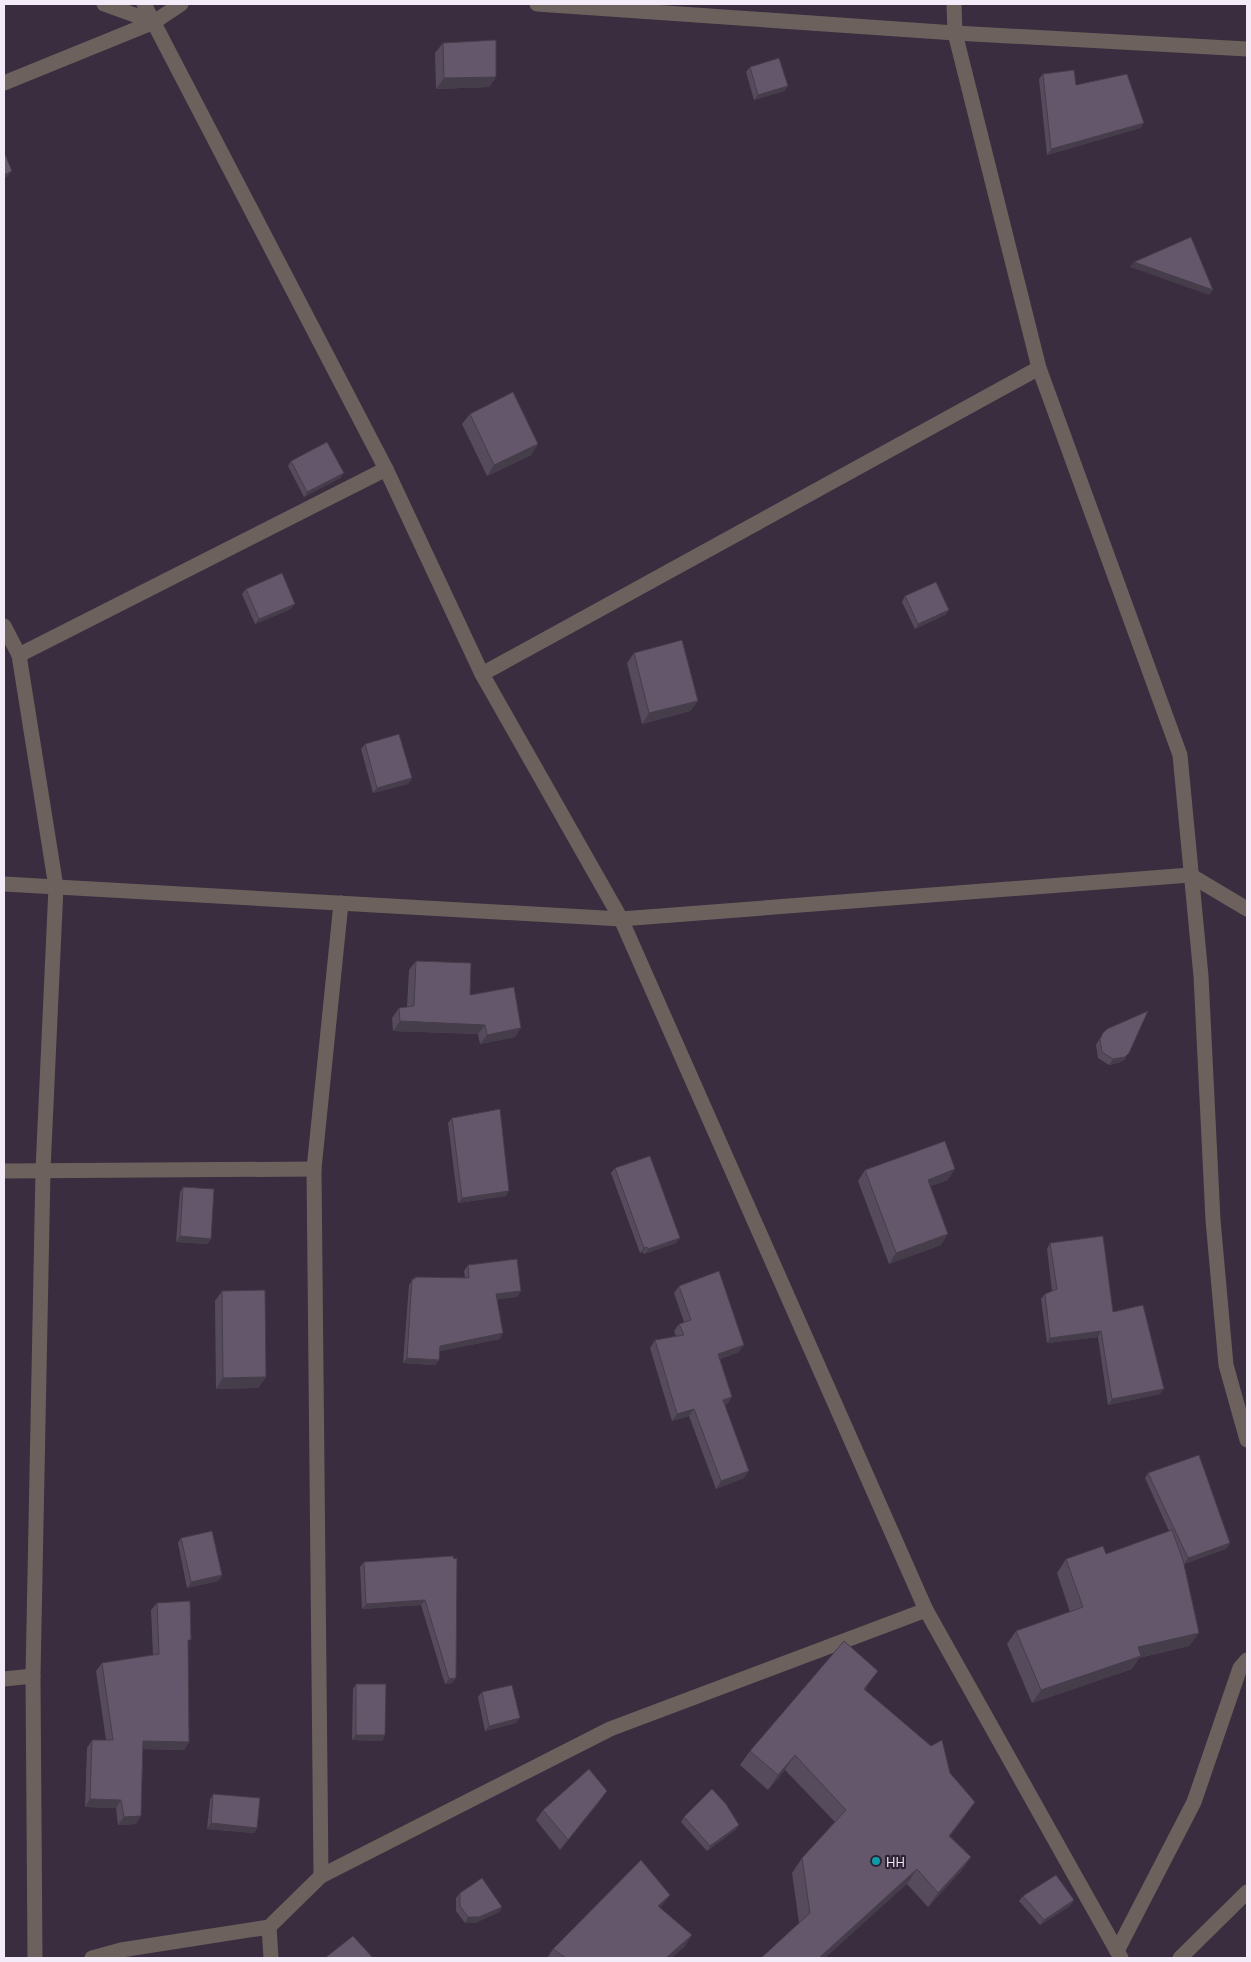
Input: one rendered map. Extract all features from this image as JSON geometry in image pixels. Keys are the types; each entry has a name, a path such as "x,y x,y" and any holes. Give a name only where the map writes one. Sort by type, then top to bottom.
{"street":[{"path":"104,4 154,22"},
{"path":"144,4 386,469 482,674 621,919 926,1610 1119,1954"},
{"path":"4,83 154,22 181,4"},
{"path":"537,4 955,32 1247,49"},
{"path":"954,4 955,32 1039,368 1180,755 1201,976 1214,1220 1226,1365 1247,1440"},
{"path":"482,674 1039,368"},
{"path":"19,655 386,469"},
{"path":"4,626 19,655 56,887 43,1170 33,1676 35,1958"},
{"path":"4,884 621,919 1190,875 1247,908"},
{"path":"321,1876 314,1169 341,903"},
{"path":"4,1171 314,1169"},
{"path":"92,1958 121,1950 269,1927 321,1876 610,1729 926,1610"},
{"path":"1119,1954 1194,1802 1240,1668 1247,1660"},
{"path":"4,1679 33,1676"},
{"path":"1180,1958 1247,1892"},
{"path":"269,1927 271,1958"}],"building":[{"path":"496,40 496,77 444,78 443,43"},
{"path":"779,58 788,86 758,95 750,67"},
{"path":"1074,70 1076,85 1127,74 1144,123 1051,149 1043,74"},
{"path":"4,152 12,171 4,175"},
{"path":"1191,237 1213,290 1134,262"},
{"path":"513,392 538,444 494,465 470,414"},
{"path":"327,442 344,473 307,492 291,461"},
{"path":"282,573 295,604 259,619 246,589"},
{"path":"936,582 949,610 918,624 905,596"},
{"path":"682,640 698,701 649,713 634,653"},
{"path":"399,734 412,778 377,788 365,744"},
{"path":"416,961 471,963 470,995 514,987 521,1028 487,1035 485,1025 400,1021 399,1008 414,1006"},
{"path":"1148,1011 1129,1053 1125,1057 1113,1059 1102,1052 1100,1039 1107,1029"},
{"path":"500,1109 509,1191 462,1198 452,1118"},
{"path":"945,1141 955,1169 928,1180 948,1234 896,1253 865,1170"},
{"path":"650,1156 680,1238 648,1249 647,1247 644,1248 615,1168"},
{"path":"183,1187 214,1189 211,1239 180,1236"},
{"path":"1103,1236 1113,1312 1143,1305 1164,1389 1112,1399 1101,1331 1050,1338 1045,1294 1057,1289 1050,1243"},
{"path":"517,1259 521,1291 496,1294 503,1333 440,1346 439,1360 407,1358 412,1279 415,1279 415,1277 469,1278 468,1265"},
{"path":"719,1271 744,1345 718,1354 732,1397 723,1400 749,1471 721,1481 694,1409 677,1414 655,1340 684,1335 679,1324 691,1320 679,1286"},
{"path":"265,1290 266,1377 223,1378 222,1291"},
{"path":"1199,1455 1230,1543 1188,1558 1148,1473"},
{"path":"1172,1530 1183,1560 1199,1633 1138,1647 1141,1656 1041,1690 1016,1631 1083,1607 1066,1559 1103,1546 1106,1554"},
{"path":"212,1531 222,1575 191,1582 181,1538"},
{"path":"453,1556 454,1559 457,1558 456,1678 449,1679 425,1600 366,1604 364,1562"},
{"path":"190,1601 191,1640 188,1640 189,1742 143,1741 141,1816 124,1817 121,1800 90,1799 92,1740 113,1740 102,1663 159,1654 157,1603"},
{"path":"844,1641 878,1671 864,1689 931,1746 942,1740 950,1773 975,1802 949,1836 971,1857 938,1893 917,1869 819,1958 761,1958 810,1913 802,1858 846,1810 795,1755 778,1775 750,1751"},
{"path":"356,1684 386,1684 385,1735 356,1735"},
{"path":"512,1685 520,1718 489,1726 482,1692"},
{"path":"589,1769 607,1791 568,1840 543,1810"},
{"path":"712,1789 726,1804 739,1825 710,1846 684,1817"},
{"path":"213,1794 260,1798 257,1828 211,1823"},
{"path":"641,1860 670,1895 658,1906 692,1935 666,1958 566,1958 553,1949"},
{"path":"1056,1875 1074,1900 1044,1920 1023,1896"},
{"path":"482,1878 502,1907 479,1917 468,1917 460,1906 460,1893"},
{"path":"353,1936 373,1958 325,1958"}],"place":[{"name":"HH","path":"876,1861"}]}
